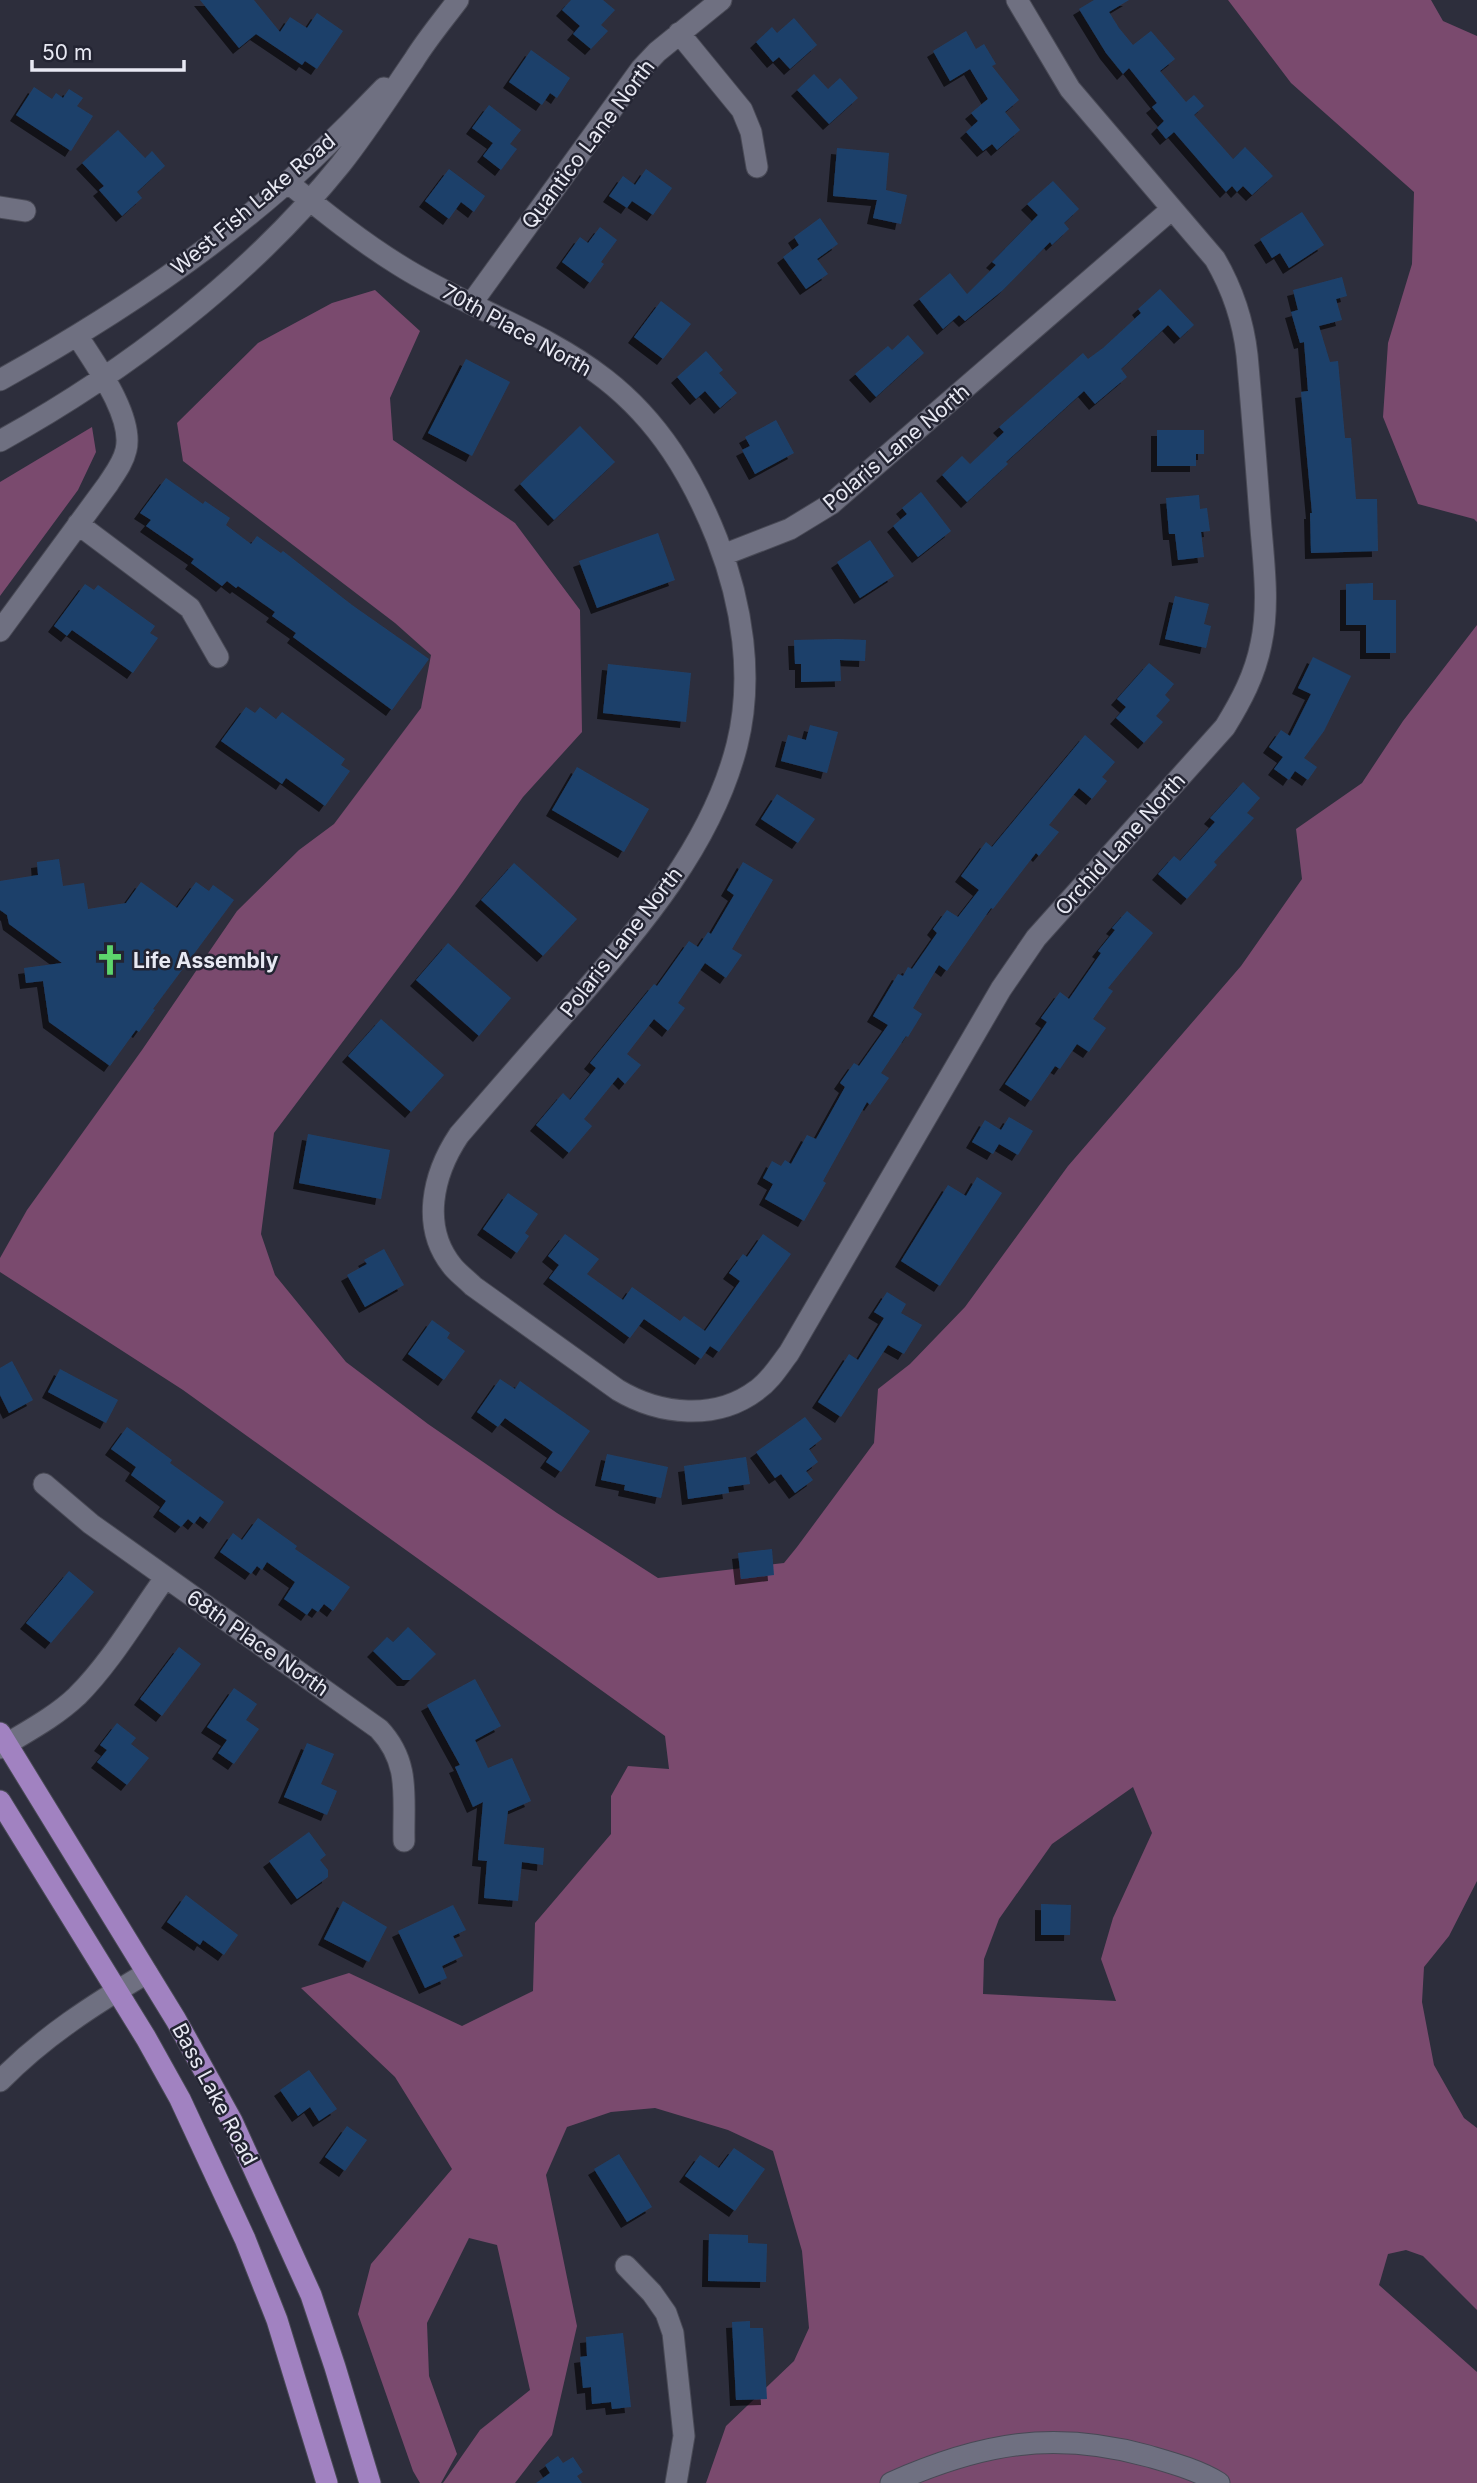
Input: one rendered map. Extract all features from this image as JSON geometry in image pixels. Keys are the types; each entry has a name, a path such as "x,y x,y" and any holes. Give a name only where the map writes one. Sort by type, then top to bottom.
{"main road":[{"name":"Bass Lake Road","path":"2,1742 147,1973 203,2066 232,2121 311,2295 370,2483"},
{"name":"Bass Lake Road","path":"0,1801 180,2099 245,2239 277,2320 327,2483"}],"street":[{"name":"West Fish Lake Road","path":"0,442 103,376 176,323 227,281 310,200 369,127 458,0"},
{"name":"Quantico Lane North","path":"471,304 629,84 649,60 721,0"},
{"name":"Orchid Lane North","path":"713,1409 740,1401 758,1390 783,1361 975,1032 1036,937 1225,727 1244,697 1262,643 1265,609 1263,554 1244,328 1229,284 1215,259 1070,89 1017,0"},
{"path":"679,33 742,110 751,132 757,167"},
{"name":"West Fish Lake Road","path":"0,380 78,337 155,285 287,182 416,57"},
{"name":"70th Place North","path":"287,182 400,265 578,360 605,379 652,423 674,451 707,515 723,555"},
{"path":"0,207 25,211"},
{"name":"Polaris Lane North","path":"713,1409 688,1412 665,1410 638,1402 473,1286 452,1266 441,1244 433,1208 435,1185 445,1156 459,1135 647,916 690,853 716,802 738,743 743,704 740,620 723,555 790,529 831,504 1172,209"},
{"path":"0,631 121,464 126,451 128,436 124,421 103,376 78,337"},
{"path":"78,524 190,608 218,657"},
{"name":"68th Place North","path":"44,1484 71,1509 165,1578 379,1729 392,1743 399,1756 403,1776 404,1840"},
{"path":"2,1742 60,1710 76,1696 111,1654 165,1578"},
{"path":"0,2081 50,2036 147,1973"},
{"path":"626,2266 652,2293 666,2313 673,2333 684,2436 676,2483"},
{"path":"891,2483 945,2461 1011,2445 1046,2441 1123,2449 1186,2468 1219,2483"}],"shaded area":[{"path":"1228,0 1431,0 1443,21 1477,36 1477,522 1418,504 1383,417 1388,343 1412,264 1414,192 1291,83"},
{"path":"375,290 420,331 390,398 393,440 515,523 580,610 582,732 523,797 454,894 274,1133 261,1234 275,1275 346,1362 428,1424 557,1513 658,1578 784,1563 874,1443 878,1389 910,1364 965,1307 1068,1166 1241,966 1302,879 1296,829 1362,783 1403,721 1477,625 1477,1881 1449,1936 1424,1967 1422,2002 1434,2065 1464,2118 1477,2128 1477,2310 1423,2256 1406,2250 1388,2254 1379,2285 1477,2372 1477,2483 706,2483 726,2426 794,2361 809,2328 802,2251 773,2151 728,2130 655,2108 611,2112 567,2127 546,2175 577,2326 552,2435 515,2483 443,2483 480,2430 530,2390 497,2245 469,2238 427,2323 429,2376 457,2454 441,2483 420,2483 413,2471 358,2314 371,2264 452,2169 395,2077 301,1988 349,1973 462,2026 533,1991 535,1923 611,1834 611,1796 628,1766 669,1769 665,1736 183,1390 0,1272 0,1258 27,1210 142,1050 237,911 299,850 334,824 421,708 431,655 395,623 183,461 177,423 258,343 332,303","holes":["1133,1787 1152,1833 1113,1918 1101,1959 1116,2001 983,1994 984,1959 999,1919 1052,1844"]},
{"path":"92,427 96,452 78,490 0,596 0,482"}],"building":[{"path":"200,0 254,0 280,32 290,17 307,28 317,13 343,31 317,69 305,61 302,65 256,34 239,48"},
{"path":"571,0 603,0 615,10 601,25 608,31 591,49 573,34 580,26 562,10"},
{"path":"1094,0 1129,0 1109,12 1119,28 1133,45 1151,31 1175,59 1160,71 1186,102 1194,95 1204,106 1194,115 1233,159 1245,147 1273,176 1252,195 1243,186 1237,192 1232,186 1226,192 1174,132 1166,139 1157,128 1164,121 1152,107 1157,103 1129,68 1123,74 1106,53 1079,9"},
{"path":"794,18 817,45 790,69 779,57 773,62 756,42 772,27 777,33"},
{"path":"966,31 976,49 984,44 996,64 992,66 1019,100 1005,112 1020,130 997,150 992,144 983,151 966,132 978,121 971,113 988,99 970,69 950,81 933,51"},
{"path":"531,50 570,78 557,98 550,93 542,105 509,82"},
{"path":"814,74 828,89 840,78 858,98 829,124 797,90"},
{"path":"34,87 52,99 56,93 63,98 69,89 83,98 77,106 93,116 71,151 16,115"},
{"path":"489,105 521,130 510,144 517,149 501,170 483,156 493,143 472,128"},
{"path":"118,130 145,158 152,151 165,166 137,192 142,198 122,216 99,190 104,186 82,163"},
{"path":"837,148 889,153 886,190 907,195 901,224 873,218 877,200 833,196"},
{"path":"449,169 485,196 474,212 461,202 449,219 425,201"},
{"path":"646,169 672,188 653,215 632,201 627,208 609,196 623,176 635,185"},
{"path":"1053,181 1079,209 1064,223 1069,229 1052,245 1050,242 1003,290 965,321 959,315 943,329 919,299 950,273 967,294 996,265 992,262 1038,215 1027,204"},
{"path":"1302,212 1324,245 1289,268 1280,253 1272,258 1260,239"},
{"path":"820,218 838,244 817,259 828,274 806,289 783,257 799,245 794,237"},
{"path":"600,227 617,240 590,283 562,262 580,237 588,243"},
{"path":"1342,277 1347,296 1336,299 1342,320 1319,326 1330,362 1338,361 1345,438 1351,438 1356,499 1377,499 1378,551 1311,553 1312,513 1301,392 1308,391 1304,342 1300,343 1291,312 1298,310 1293,290"},
{"path":"1160,289 1194,325 1180,338 1168,325 1121,369 1127,377 1095,404 1084,391 1006,462 1008,464 967,502 942,475 962,456 970,464 1004,432 999,427 1083,353 1088,359 1103,348 1141,313 1138,309"},
{"path":"661,301 691,324 663,359 634,337"},
{"path":"908,335 924,353 876,397 855,374 888,346 892,350"},
{"path":"706,351 723,370 719,373 737,393 720,408 705,391 696,399 677,377"},
{"path":"466,359 510,382 472,456 428,433"},
{"path":"776,420 794,453 755,474 742,450 750,446 745,437"},
{"path":"580,426 615,462 554,520 520,484"},
{"path":"1157,430 1204,430 1204,454 1196,454 1196,466 1157,466"},
{"path":"166,478 203,504 205,501 230,518 226,525 251,544 257,536 281,553 283,551 352,605 429,659 392,710 293,637 296,633 272,616 275,612 238,586 236,588 227,581 222,586 191,563 194,559 146,526 151,520 140,513"},
{"path":"921,492 951,531 918,557 893,526 907,514 902,508"},
{"path":"1199,495 1200,509 1207,508 1210,531 1201,532 1204,557 1178,560 1175,534 1169,534 1166,498"},
{"path":"658,533 675,580 597,608 579,561"},
{"path":"870,540 894,576 860,598 837,562"},
{"path":"1373,583 1373,600 1396,600 1396,653 1366,653 1366,625 1346,625 1346,584"},
{"path":"85,584 94,590 98,585 155,626 150,633 158,638 133,673 72,630 67,636 54,626"},
{"path":"1175,596 1209,604 1204,624 1211,626 1206,648 1165,639"},
{"path":"794,640 866,640 865,661 840,660 841,681 801,682 801,664 795,664"},
{"path":"1313,657 1351,676 1324,731 1304,758 1317,767 1308,780 1295,771 1289,780 1274,769 1283,757 1269,747 1281,730 1290,736 1311,694 1298,688"},
{"path":"1149,663 1174,684 1165,695 1170,700 1156,716 1163,722 1144,743 1116,718 1126,707 1117,699"},
{"path":"608,664 691,673 686,722 603,713"},
{"path":"246,707 255,713 260,707 276,719 282,712 345,759 341,765 350,771 325,806 286,778 282,784 221,741"},
{"path":"810,725 838,732 827,773 781,761 788,735 806,740"},
{"path":"1085,735 1115,762 1102,777 1107,781 1092,799 1079,788 1049,825 1059,832 1039,856 1036,853 993,909 991,908 947,971 939,965 913,1008 922,1014 881,1073 889,1078 870,1105 867,1102 804,1221 765,1199 773,1184 763,1178 772,1161 781,1166 785,1160 791,1164 807,1135 816,1139 845,1087 840,1083 854,1063 859,1066 888,1025 873,1016 898,974 903,976 908,967 912,969 937,933 933,929 947,910 958,917 979,890 961,876 986,842 992,847"},
{"path":"577,767 649,809 624,852 552,810"},
{"path":"1243,782 1260,798 1247,813 1254,818 1214,862 1217,865 1187,899 1158,874 1174,856 1180,861 1215,822 1210,818"},
{"path":"777,794 815,819 798,843 761,819"},
{"name":"Life Assembly","path":"59,859 63,886 84,883 88,909 126,903 141,882 177,908 196,882 209,891 213,885 234,900 139,1032 136,1030 110,1066 49,1022 43,981 26,983 24,968 62,963 9,924 7,915 0,910 0,881 38,875 37,862"},
{"path":"743,862 773,880 732,949 742,955 726,978 705,963 678,1003 685,1008 668,1031 654,1019 627,1054 641,1065 625,1084 618,1077 584,1119 592,1126 569,1153 536,1125 563,1093 570,1100 596,1068 590,1063 654,984 657,986 689,941 698,947 708,932 711,934 734,895 727,890"},
{"path":"514,863 577,919 543,956 481,900"},
{"path":"1127,911 1153,933 1108,988 1113,991 1093,1019 1106,1028 1089,1052 1077,1044 1060,1069 1055,1066 1031,1101 1005,1084 1047,1022 1041,1018 1060,992 1069,999 1101,953 1098,951 1115,930 1112,928"},
{"path":"448,943 511,998 479,1036 416,980"},
{"path":"381,1019 444,1075 411,1112 348,1056"},
{"path":"1009,1117 1033,1131 1018,1155 999,1144 993,1154 972,1142 985,1120 1001,1130"},
{"path":"308,1134 390,1150 381,1199 299,1183"},
{"path":"977,1177 1002,1193 940,1286 901,1261 948,1185 966,1196"},
{"path":"508,1193 538,1214 525,1233 529,1236 517,1253 483,1229"},
{"path":"565,1234 599,1259 587,1274 623,1300 632,1287 680,1321 684,1316 705,1331 740,1281 729,1273 743,1254 747,1257 763,1234 791,1254 719,1352 710,1346 701,1359 644,1319 630,1338 549,1278 559,1265 548,1256"},
{"path":"384,1249 404,1285 365,1307 347,1275 367,1264 364,1260"},
{"path":"887,1292 906,1304 901,1313 922,1325 904,1354 888,1345 841,1417 818,1402 849,1354 858,1360 884,1318 874,1312"},
{"path":"432,1320 450,1333 447,1338 465,1351 444,1380 408,1354"},
{"path":"12,1361 33,1400 9,1413 0,1395 0,1368"},
{"path":"60,1369 118,1400 106,1423 48,1392"},
{"path":"500,1379 515,1389 520,1381 590,1431 561,1472 546,1462 553,1452 505,1418 498,1427 477,1412"},
{"path":"805,1417 822,1439 809,1449 818,1462 806,1471 813,1480 795,1493 781,1474 775,1478 756,1452"},
{"path":"127,1427 172,1460 170,1463 224,1502 209,1523 200,1516 194,1524 188,1519 181,1527 159,1511 166,1501 131,1475 136,1467 111,1449"},
{"path":"607,1454 668,1467 661,1498 624,1490 625,1485 601,1480"},
{"path":"746,1457 750,1484 728,1487 729,1493 688,1499 684,1466"},
{"path":"258,1518 297,1546 295,1549 350,1587 333,1611 324,1604 318,1612 312,1608 307,1615 284,1599 295,1582 267,1562 262,1570 257,1566 251,1574 220,1552 233,1533 242,1540"},
{"path":"772,1549 774,1575 741,1579 738,1553"},
{"path":"69,1571 94,1592 51,1643 26,1623"},
{"path":"408,1627 436,1654 410,1680 403,1680 373,1651 387,1637 393,1642"},
{"path":"179,1647 201,1664 162,1716 140,1699"},
{"path":"475,1679 501,1726 475,1740 488,1768 512,1758 531,1801 508,1811 504,1844 544,1848 543,1865 522,1862 518,1901 484,1898 487,1861 478,1860 483,1802 473,1807 455,1767 460,1765 427,1705"},
{"path":"234,1688 257,1704 246,1720 259,1729 234,1764 218,1753 227,1740 207,1727"},
{"path":"117,1723 136,1738 131,1744 149,1758 127,1785 97,1762 107,1750 100,1745"},
{"path":"307,1743 334,1754 321,1784 337,1791 327,1815 284,1797"},
{"path":"309,1832 326,1855 320,1860 328,1870 328,1877 297,1899 269,1861"},
{"path":"186,1895 238,1935 224,1955 203,1940 200,1945 167,1922"},
{"path":"343,1901 387,1927 369,1962 324,1939"},
{"path":"1041,1904 1071,1905 1070,1935 1041,1935"},
{"path":"453,1905 466,1930 453,1936 463,1956 442,1966 447,1978 425,1988 398,1931"},
{"path":"309,2070 337,2109 319,2121 310,2107 298,2116 280,2090"},
{"path":"347,2126 367,2140 345,2171 325,2157"},
{"path":"734,2148 765,2169 735,2211 685,2176 700,2155 719,2168"},
{"path":"619,2154 652,2207 627,2222 594,2169"},
{"path":"709,2234 748,2235 748,2243 767,2244 766,2282 708,2281"},
{"path":"750,2321 750,2328 763,2328 767,2399 736,2400 732,2322"},
{"path":"623,2333 631,2407 612,2409 611,2402 592,2404 591,2387 583,2388 580,2357 587,2356 586,2337"},
{"path":"558,2456 563,2463 573,2457 583,2472 577,2476 582,2483 536,2483 550,2473 545,2465"}],"place":[{"name":"Life Assembly","path":"110,960"}]}
